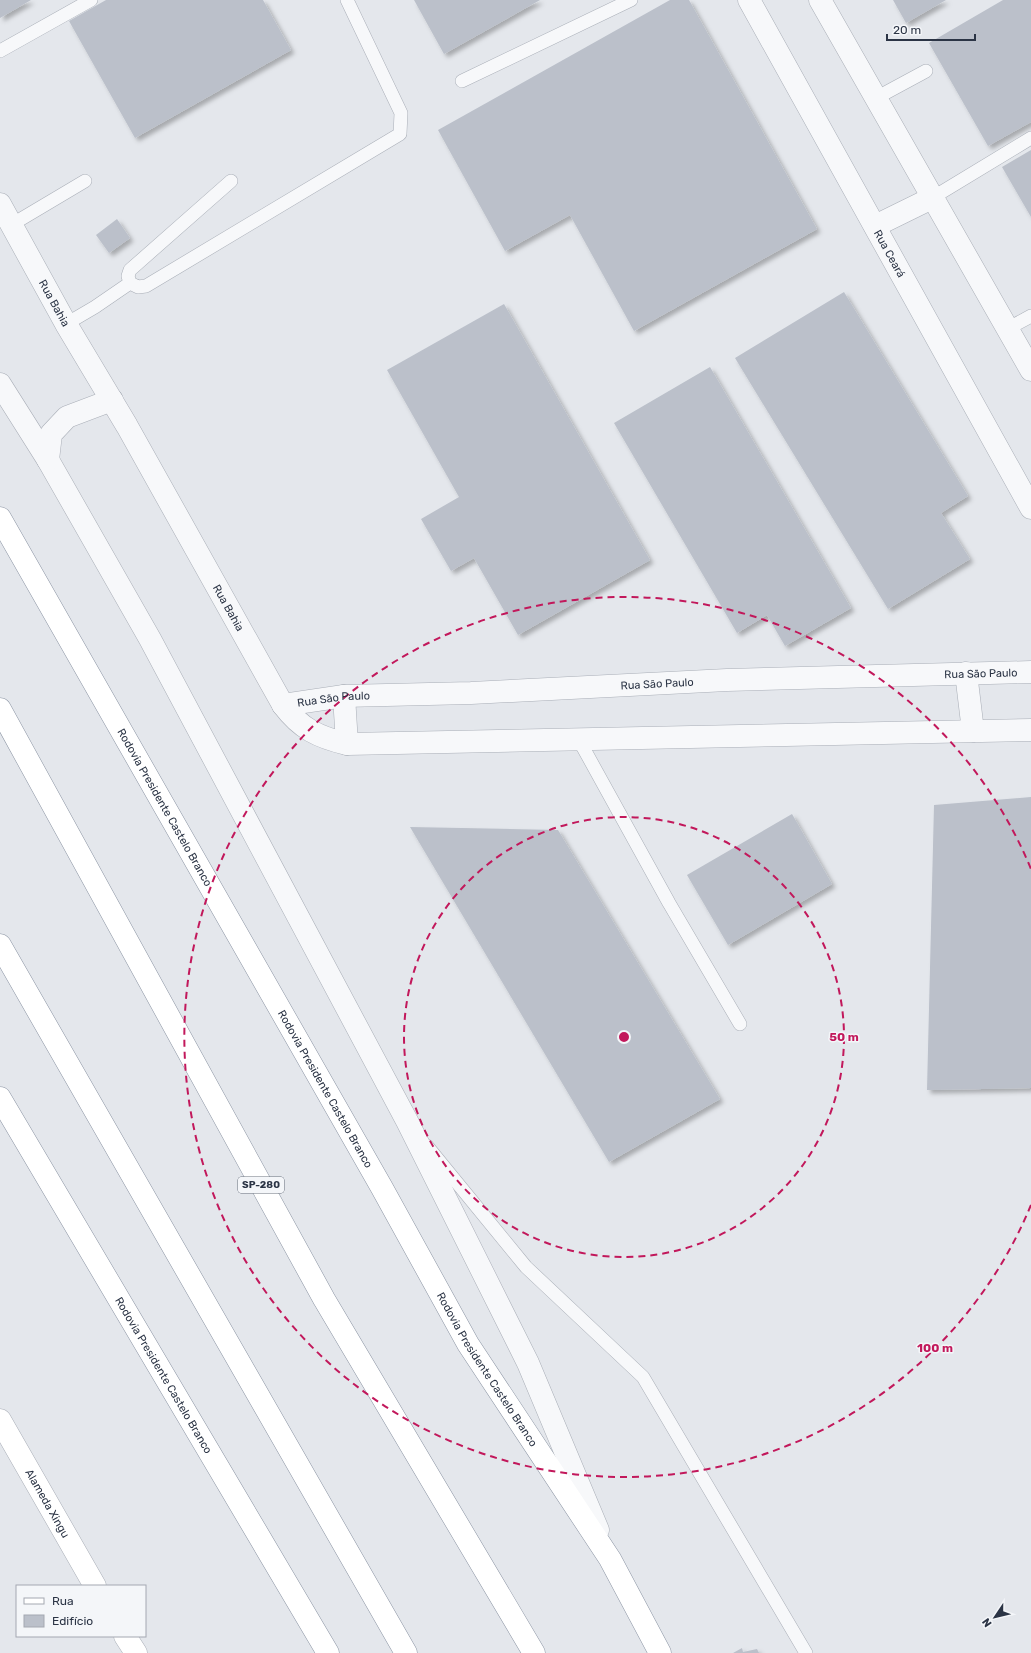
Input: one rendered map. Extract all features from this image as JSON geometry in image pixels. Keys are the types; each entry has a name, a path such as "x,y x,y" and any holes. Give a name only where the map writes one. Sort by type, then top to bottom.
{"main road":[{"name":"Rodovia Presidente Castelo Branco","path":"0,518 378,1181 468,1344 610,1559 660,1653"},
{"name":"SP-280","path":"0,709 324,1299 534,1653"},
{"path":"0,945 406,1653"},
{"name":"Rodovia Presidente Castelo Branco","path":"0,1098 328,1653"},
{"name":"Alameda Xingu","path":"0,1420 94,1585"}],"street":[{"name":"Rua Ceará","path":"749,0 1031,508"},
{"path":"820,0 1031,370"},
{"path":"875,226 932,198"},
{"name":"Rua Bahia","path":"0,204 66,324 112,400 293,719 310,731 327,739 347,744 579,740"},
{"path":"0,384 48,460 150,639 407,1121 528,1363 610,1559"},
{"path":"48,460 51,434 67,417 112,400"},
{"name":"Rua São Paulo","path":"284,705 344,696 471,693 727,680 1031,672"},
{"path":"966,674 973,731"},
{"path":"344,696 347,744"},
{"path":"579,740 1031,730"}],"lane":[{"path":"0,51 91,0"},
{"path":"231,181 130,270 128,276 130,282 138,287 146,286 400,134 400,113 347,0"},
{"path":"462,81 631,0"},
{"path":"876,98 926,71"},
{"path":"932,198 1031,138"},
{"path":"12,224 85,181"},
{"path":"66,324 95,307 130,282"},
{"path":"1007,329 1031,316"},
{"path":"579,740 669,903 740,1024"},
{"path":"407,1121 526,1267 644,1377 806,1653"}],"building":[{"path":"0,0 31,0 0,18"},
{"path":"106,0 263,0 291,50 135,138 69,21"},
{"path":"414,0 540,0 444,54"},
{"path":"670,0 689,0 817,229 634,331 570,215 505,251 438,130"},
{"path":"893,0 946,0 906,23"},
{"path":"1003,0 1031,0 1031,122 988,146 929,43"},
{"path":"1031,150 1031,217 1002,167"},
{"path":"117,219 130,238 109,253 96,235"},
{"path":"844,292 968,496 941,513 970,559 888,609 735,358"},
{"path":"504,304 650,560 518,635 474,558 451,571 421,519 459,497 387,370"},
{"path":"710,367 851,608 785,646 767,615 737,633 614,423"},
{"path":"1031,797 1031,1088 927,1090 934,805"},
{"path":"792,814 832,884 728,945 687,875"},
{"path":"410,827 558,830 720,1099 609,1162"},
{"path":"742,1648 743,1652 757,1649 759,1653 733,1653"}]}
